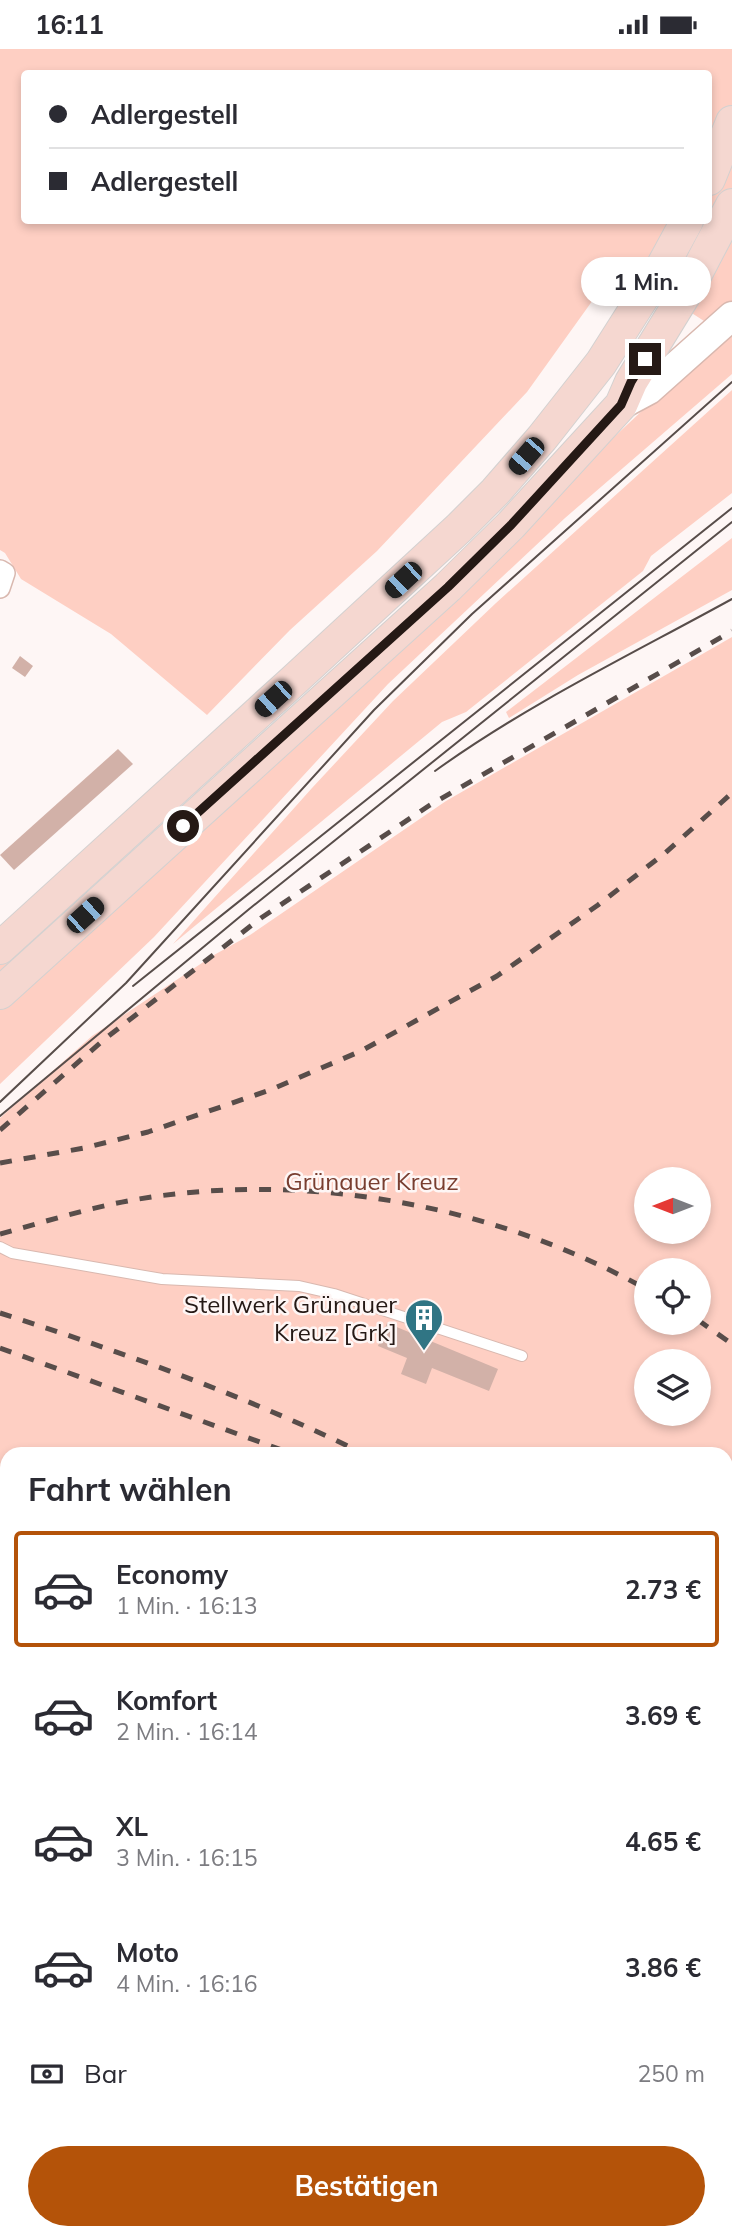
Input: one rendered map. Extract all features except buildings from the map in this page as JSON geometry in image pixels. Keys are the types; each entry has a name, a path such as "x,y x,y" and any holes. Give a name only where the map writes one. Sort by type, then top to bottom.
{"main road":[{"path":"712,172 732,122"},
{"path":"0,993 448,587 511,525 621,405 631,382 688,289 732,205"},
{"path":"0,948 459,529 495,492 601,363 662,267 685,224"},
{"path":"621,405 649,390 732,316"},
{"path":"160,801 183,826"}],"lane":[{"path":"0,1247 12,1253 162,1279 299,1286 334,1294 522,1356"}],"green space":[{"path":"0,49 732,49 732,301 704,321 618,265 527,392 377,551 290,630 207,715 111,634 21,579 5,553 0,550"},
{"path":"732,330 732,374 565,518 388,684 154,937 0,1084 0,1008 492,562 612,439 709,348"},
{"path":"732,390 732,493 651,556 643,571 466,712 442,722 173,944 393,701 496,603"},
{"path":"732,538 732,590 578,675 509,718 506,712"},
{"name":"Grünauer Kreuz","path":"732,637 732,1447 0,1447 0,1118 92,1036 214,955 250,935 446,801"},
{"path":"68,902 67,911 0,976 0,963"}],"tram line":[{"path":"0,1102 126,983 374,710 472,614 732,382"},
{"path":"133,986 732,508"},
{"path":"0,1116 248,910 732,522"},
{"path":"435,771 543,702 732,599"}],"railway":[{"path":"0,1130 106,1038 261,918 430,805 732,631"},
{"path":"0,1163 84,1148 148,1132 270,1090 361,1051 497,976 598,905 665,853 732,793"},
{"path":"0,1234 133,1200 198,1192 264,1189 330,1193 397,1202 463,1216 526,1235 588,1260 634,1283"},
{"path":"0,1313 230,1394 349,1447"},
{"path":"711,1329 732,1344"},
{"path":"0,1348 274,1447"}],"place":[{"name":"Stellwerk Grünauer Kreuz [Grk]","path":"424,1352"}],"route":[{"path":"183,826 448,587 511,525 621,405 645,359"}]}
